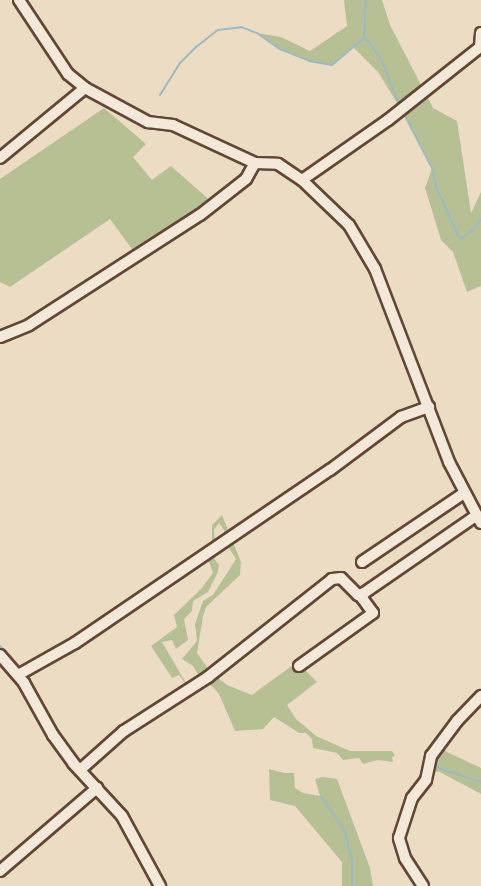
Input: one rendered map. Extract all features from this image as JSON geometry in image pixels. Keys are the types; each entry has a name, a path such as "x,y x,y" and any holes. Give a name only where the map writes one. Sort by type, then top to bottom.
{"street":[{"path":"19,0 68,74 85,88 148,122 173,125 255,163 278,164 302,180 349,225 375,269 464,493 479,519 364,593 358,595 341,578 332,579 208,676 124,731 80,770"},
{"path":"302,180 388,120 480,47 481,33"},
{"path":"0,158 85,88"},
{"path":"0,337 29,325 200,215 246,179 255,163"},
{"path":"18,675 75,643 330,470 401,417 429,408"},
{"path":"362,562 464,493"},
{"path":"299,666 373,613 362,598 364,593"},
{"path":"0,655 18,675 53,735 80,770 122,816 160,886"},
{"path":"423,886 405,858 399,838 412,798 426,780 431,756 457,721 481,696"},
{"path":"0,871 98,788"}],"green space":[{"path":"344,0 382,0 390,25 433,108 457,121 471,213 481,192 481,286 467,292 453,252 441,240 425,188 432,168 405,116 378,72 353,47 332,65 309,61 280,49 257,33 281,37 310,51 347,26"},
{"path":"104,108 146,144 133,157 152,180 171,166 214,204 137,256 110,219 10,287 0,282 0,179"},
{"path":"222,515 241,562 240,575 206,607 197,653 209,670 227,685 252,695 297,662 317,682 287,705 296,719 316,736 350,751 392,751 395,756 392,757 393,762 378,760 363,764 359,758 343,760 337,753 313,748 312,739 306,733 299,733 274,717 263,729 235,731 219,694 213,687 202,681 193,666 182,659 197,641 195,624 203,601 213,595 236,559 225,542 224,530 219,523 214,530 215,543 220,550 213,557 219,565 218,572 208,592 193,601 192,611 184,619 188,640 176,649 172,640 162,642 190,690 179,675 172,678 151,646 177,627 174,615 201,589 213,573 206,553 212,544 212,525"},
{"path":"439,745 447,752 481,768 481,794 438,771 427,780"},
{"path":"269,769 294,773 295,788 303,793 320,796 315,779 322,777 337,779 370,868 373,886 342,886 342,862 295,806 270,800"}],"waterway":[{"path":"364,35 366,0"},
{"path":"160,95 180,63 196,47 218,30 241,27 257,33 280,49 309,61 332,65 365,37 381,59 400,107"},
{"path":"403,112 432,168 437,189 460,239 472,231 481,219"},
{"path":"0,646 20,668"},
{"path":"26,675 65,743"},
{"path":"436,767 481,782"},
{"path":"91,775 124,810"},
{"path":"321,796 344,830 352,860 352,886"},
{"path":"137,833 167,886"}]}
